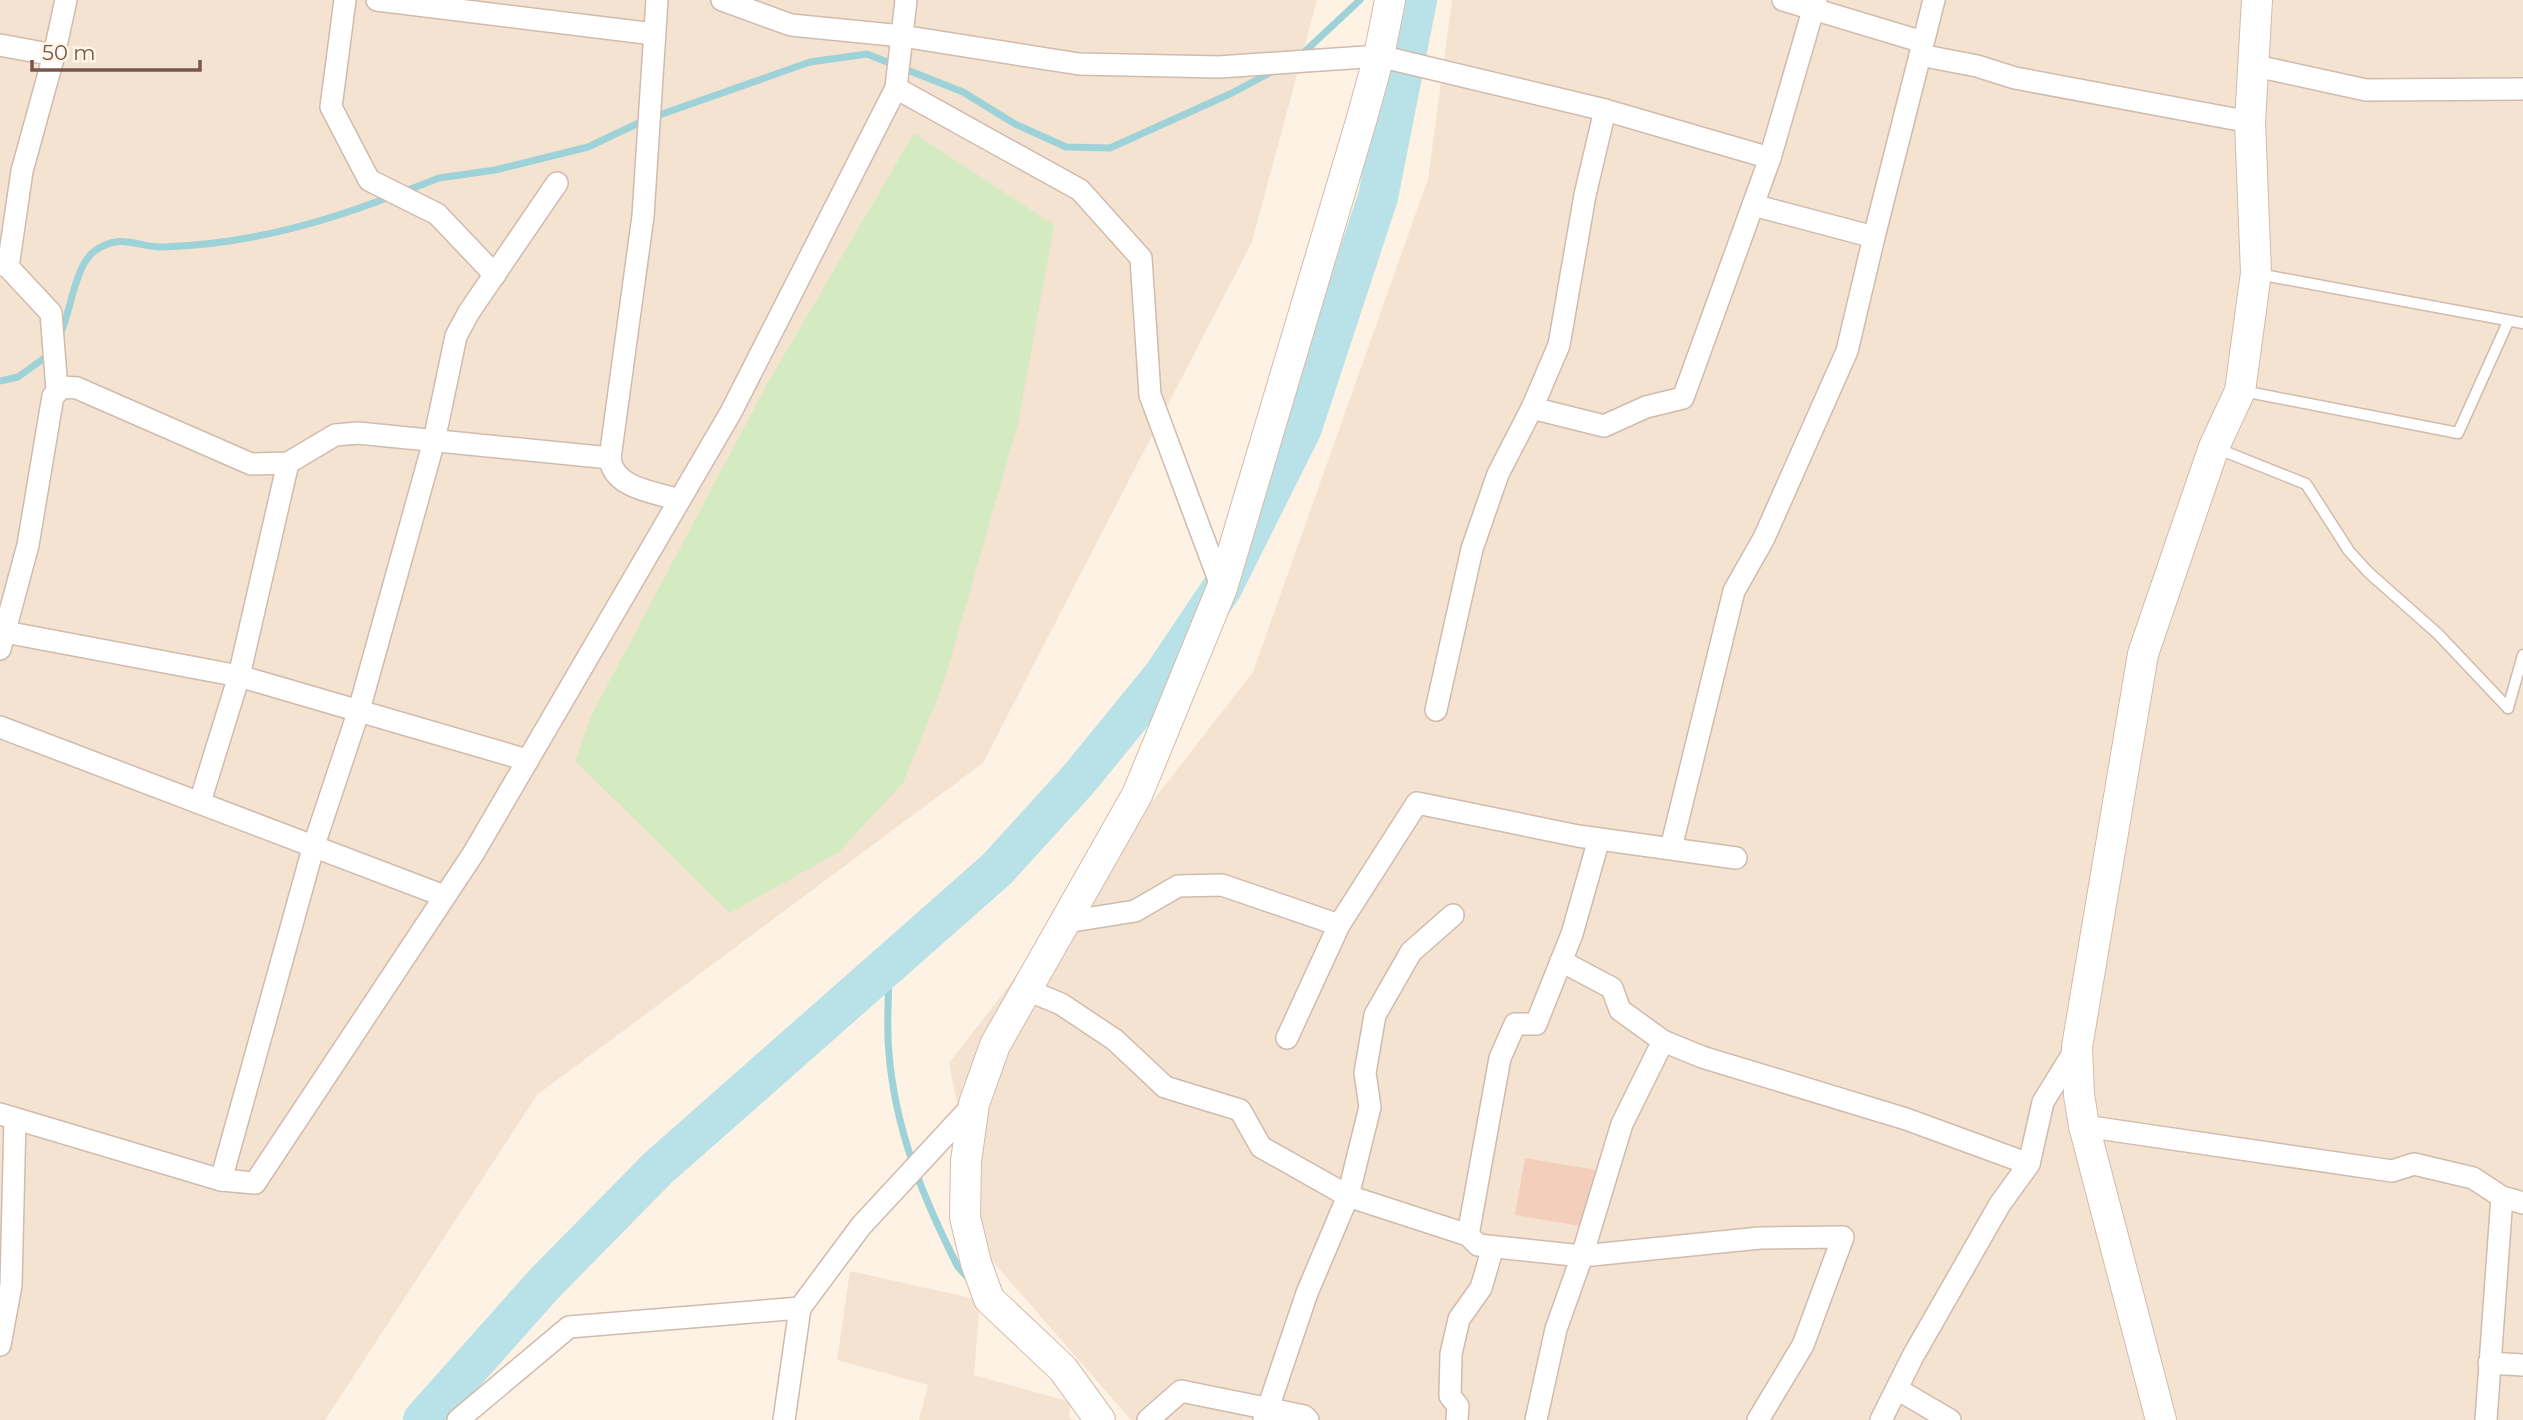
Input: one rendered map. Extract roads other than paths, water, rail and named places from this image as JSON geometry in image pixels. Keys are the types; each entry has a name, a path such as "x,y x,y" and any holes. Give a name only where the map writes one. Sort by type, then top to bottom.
{"main road":[{"path":"1100,1420 1063,1369 989,1299 965,1217 967,1161 974,1104 995,1045 1137,795 1222,588 1379,57 1390,0"},
{"path":"2161,1420 2084,1126 2077,1047 2143,654 2214,447 2240,391 2256,273 2250,122 2257,0"}],"street":[{"path":"57,390 51,313 4,266 22,171 66,0"},
{"path":"345,0 331,107 369,180 437,214 495,275"},
{"path":"377,0 654,34"},
{"path":"657,0 643,216 610,458 611,467 621,480 680,500"},
{"path":"722,0 791,25 902,36 1079,64 1219,67 1379,57 1605,110 1770,158"},
{"path":"0,1345 11,1285 8,1116 221,1180 255,1184 444,896 527,760 737,400 896,88 906,0"},
{"path":"1783,0 1814,6 1922,49 2015,78 2250,122"},
{"path":"1671,848 1734,591 1764,538 1847,351 1934,0"},
{"path":"1532,408 1604,426 1646,407 1684,398 1770,158 1814,6"},
{"path":"0,45 54,55"},
{"path":"2252,65 2366,90 2523,89"},
{"path":"896,88 1080,190 1141,258 1150,395 1222,588"},
{"path":"1436,710 1472,549 1498,474 1532,408 1559,345 1585,195 1605,110"},
{"path":"221,1180 314,845 359,710 434,441 456,336 557,183"},
{"path":"1753,205 1874,237"},
{"path":"527,760 239,676 2,638 27,545 53,396 63,387 77,388 251,464 288,463 335,435 358,433 610,458"},
{"path":"200,802 239,676 288,463"},
{"path":"0,727 444,896"},
{"path":"1287,1038 1339,925 1417,803 1599,839 1736,858"},
{"path":"1468,1235 1500,1058 1515,1024 1536,1024 1572,934 1599,839"},
{"path":"1066,922 1135,911 1178,886 1222,885 1339,925"},
{"path":"1266,1414 1307,1293 1348,1196 1370,1107 1366,1073 1375,1015 1411,952 1453,915"},
{"path":"1561,961 1612,988 1620,1010 1663,1041 1702,1057 1906,1119 2029,1164"},
{"path":"1027,990 1061,1004 1115,1040 1165,1087 1240,1110 1261,1147 1348,1196 1468,1235 1478,1245 1582,1256 1760,1238 1843,1237 1803,1345 1758,1420"},
{"path":"1536,1420 1556,1329 1582,1256 1622,1124 1663,1041"},
{"path":"1881,1420 2000,1204 2029,1164 2043,1101 2077,1047"},
{"path":"784,1420 800,1308 861,1226 974,1104"},
{"path":"2084,1126 2392,1171 2414,1164 2473,1178 2502,1197 2523,1203"},
{"path":"2486,1420 2502,1197"},
{"path":"1457,1420 1458,1406 1450,1396 1451,1354 1459,1319 1481,1288 1493,1247"},
{"path":"458,1420 569,1328 800,1308"},
{"path":"2488,1363 2523,1365"},
{"path":"1897,1388 1950,1420"},
{"path":"1148,1420 1181,1391 1266,1414 1304,1416 1308,1420"}],"lane":[{"path":"2256,273 2523,323"},
{"path":"2240,391 2458,433 2508,322"},
{"path":"2214,447 2306,484 2349,551 2368,572 2438,634 2508,708 2523,655"}],"waterway":[{"path":"1300,56 1360,0"},
{"path":"423,1420 544,1284 658,1168 997,869 1078,780 1163,676 1222,588 1302,428 1378,197 1417,0"},
{"path":"403,192 439,178 495,170 588,147 645,120 810,62 867,54 963,92 1015,124 1066,147 1110,148 1232,93 1275,70"},
{"path":"59,337 83,266 96,250 106,245 122,241 154,247 222,242 308,224 392,196"},
{"path":"0,381 18,377 50,354"},
{"path":"889,967 889,1053 898,1110 923,1190 958,1267 969,1279"}]}
